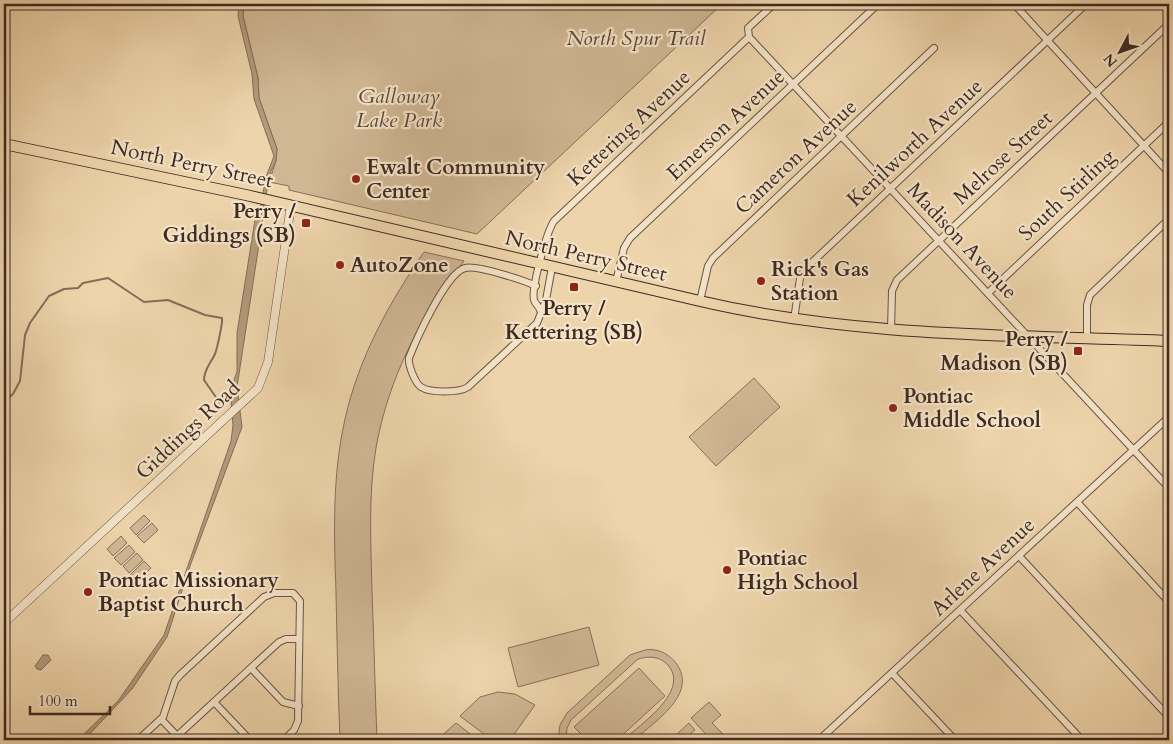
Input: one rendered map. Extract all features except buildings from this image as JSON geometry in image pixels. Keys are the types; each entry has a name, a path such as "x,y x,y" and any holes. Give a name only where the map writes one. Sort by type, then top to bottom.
{"main road":[{"name":"North Perry Street","path":"4,144 291,205 616,282 794,320 891,330 1169,341"}],"street":[{"name":"Kettering Avenue","path":"536,286 549,231 556,219 749,37 748,28 774,4"},
{"name":"Emerson Avenue","path":"616,282 624,250 629,239 878,4"},
{"path":"1014,4 1169,173"},
{"name":"Kenilworth Avenue","path":"794,320 800,278 804,270 1086,4"},
{"name":"Melrose Street","path":"891,330 892,291 895,284 939,240 1169,24"},
{"name":"Madison Avenue","path":"749,37 1169,488"},
{"name":"Cameron Avenue","path":"700,301 708,266 712,259 934,48"},
{"name":"South Stirling","path":"988,293 1169,122"},
{"name":"Giddings Road","path":"4,623 258,388 268,362 291,205"},
{"path":"1087,338 1087,305 1090,295 1169,219"},
{"path":"540,310 535,301 536,286 523,280 472,268 457,272 433,309 409,358 409,364 418,385 424,388 454,392 466,389 536,324 540,310 546,300 552,267"},
{"name":"Arlene Avenue","path":"822,739 1169,417"},
{"path":"1076,502 1169,602"},
{"path":"1019,556 1169,718"},
{"path":"138,740 161,719 178,677 265,596 276,592 292,593 298,597 299,706 297,726 284,740"},
{"path":"960,610 1082,740"},
{"path":"161,719 179,738 280,640 299,639"},
{"path":"251,668 283,702 299,706"},
{"path":"892,673 955,740"},
{"path":"214,702 250,740"},
{"path":"1162,740 1169,733"}],"green space":[{"name":"Galloway Lake Park","path":"244,4 718,4 720,6 477,234 289,190 289,186 269,182 276,161 277,149 259,98 258,78 243,16"},
{"path":"424,252 464,261 434,303 408,349 381,422 373,466 371,520 377,740 340,740 335,527 336,484 341,441 351,396 367,352 387,311"},
{"path":"754,378 780,407 716,466 689,437"},
{"path":"144,515 150,521 136,535 130,528"},
{"path":"152,523 158,530 144,543 137,536"},
{"path":"121,536 127,543 113,556 107,549"},
{"path":"129,545 135,552 121,565 114,558"},
{"path":"137,553 143,560 129,573 123,566"},
{"path":"144,561 151,568 137,582 130,575"},
{"path":"589,627 599,665 518,687 508,648"},
{"path":"645,650 654,650 666,654 676,663 682,674 682,686 678,696 662,716 634,740 623,740 661,706 669,696 673,685 673,674 664,661 657,658 642,658 638,659 571,720 567,728 566,740 558,740 560,725 567,713 630,655"},
{"path":"639,668 665,696 617,740 587,740 574,727"},
{"path":"498,692 515,694 535,705 510,740 492,740 460,716 480,697"},
{"path":"709,702 721,715 712,723 725,736 720,740 711,740 691,718"},
{"path":"456,723 478,740 437,740"},
{"path":"689,723 695,730 683,740 679,740 675,736"}],"shaded area":[{"path":"239,4 244,4 243,16 258,78 259,98 277,149 276,161 271,171 262,214 263,218 237,387 242,427 190,566 167,637 132,689 85,739 78,740 118,701 164,635 231,441 233,425 230,391 237,372 237,333 255,220 259,214 266,177 274,156 254,99 252,74 238,16"},
{"path":"43,655 48,655 51,660 41,670 37,669 35,666"}],"waterway":[{"path":"4,402 13,394 20,381 25,335 30,323 49,296 64,289 78,288 83,283 108,278 144,302 168,300 205,315 222,318 216,351 206,369 204,380 220,403 229,397"}],"place":[{"name":"Ewalt Community Center","path":"356,179"},
{"name":"Perry / Giddings (SB)","path":"306,223"},
{"name":"AutoZone","path":"340,265"},
{"name":"Rick's Gas Station","path":"761,281"},
{"name":"Perry / Kettering (SB)","path":"574,287"},
{"name":"Perry / Madison (SB)","path":"1078,351"},
{"name":"Pontiac Middle School","path":"893,408"},
{"name":"Pontiac High School","path":"727,570"},
{"name":"Pontiac Missionary Baptist Church","path":"88,592"}],"park label":[{"name":"North Spur Trail","path":"636,38"}]}
